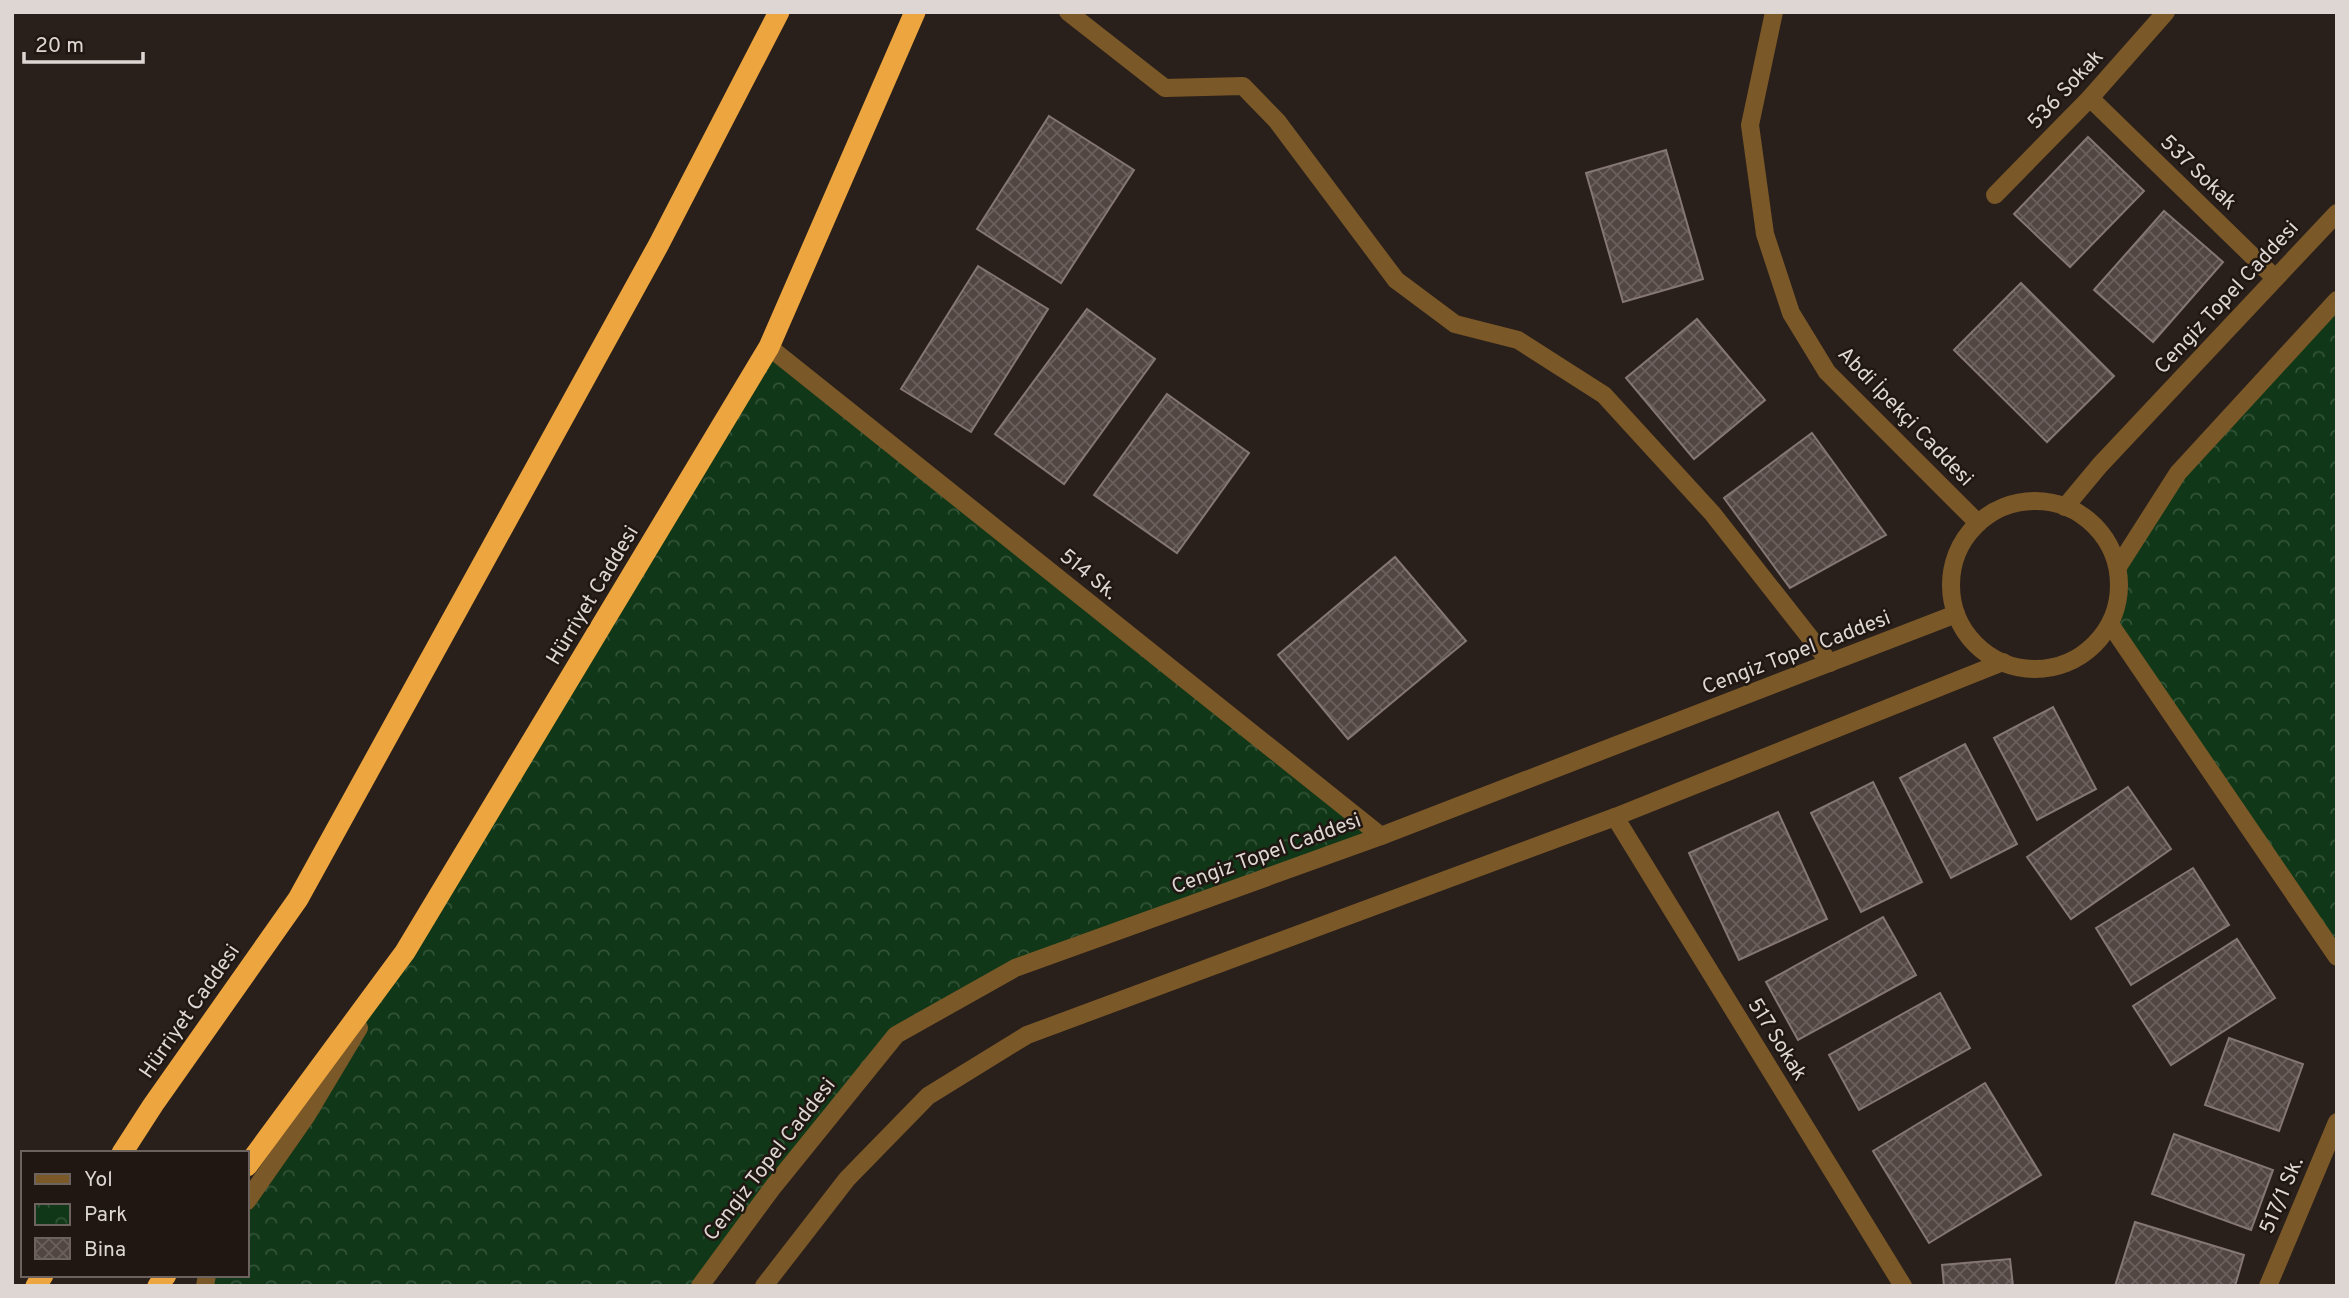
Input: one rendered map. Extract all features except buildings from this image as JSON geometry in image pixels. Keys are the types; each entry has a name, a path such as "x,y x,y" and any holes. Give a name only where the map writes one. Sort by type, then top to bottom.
{"highway":[{"name":"Hürriyet Caddesi","path":"123,1151 298,899 659,244 779,12"},
{"name":"Hürriyet Caddesi","path":"248,1165 405,952 769,347 915,12"}],"street":[{"path":"1068,12 1165,88 1243,86 1277,121 1395,281 1455,324 1518,340 1604,395 1712,513 1830,663"},
{"name":"Abdi İpekçi Caddesi","path":"1774,12 1750,125 1765,234 1791,313 1827,372 1978,523"},
{"name":"536 Sokak","path":"1995,195 2090,98 2166,12"},
{"name":"537 Sokak","path":"2090,98 2276,278"},
{"name":"Cengiz Topel Caddesi","path":"2065,507 2100,465 2337,213"},
{"path":"2118,567 2179,473 2337,300"},
{"name":"514 Sk.","path":"769,347 1381,836"},
{"path":"2042,501 2065,507 2089,520 2107,541 2118,567 2120,586 2117,606 2110,624 2095,644 2075,659 2052,667 2027,669 2003,662 1983,651 1967,635 1956,614 1951,590 1953,566 1962,543 1978,523 1997,510 2019,503 2042,501"},
{"name":"Cengiz Topel Caddesi","path":"700,1286 773,1187 896,1035 1015,968 1381,836 1956,614"},
{"path":"2110,624 2337,957"},
{"path":"764,1286 847,1180 928,1096 1027,1035 1615,817 2003,662"},
{"name":"517 Sokak","path":"1615,817 1903,1286"},
{"path":"248,1200 307,1115 405,952"},
{"name":"517/1 Sk.","path":"2268,1286 2337,1122"}],"green space":[{"path":"2337,300 2337,957 2110,624 2117,606 2120,586 2118,567 2178,473"},
{"path":"769,347 1381,836 1015,968 896,1035 700,1286 205,1286 207,1277 248,1277 248,1199"}]}
